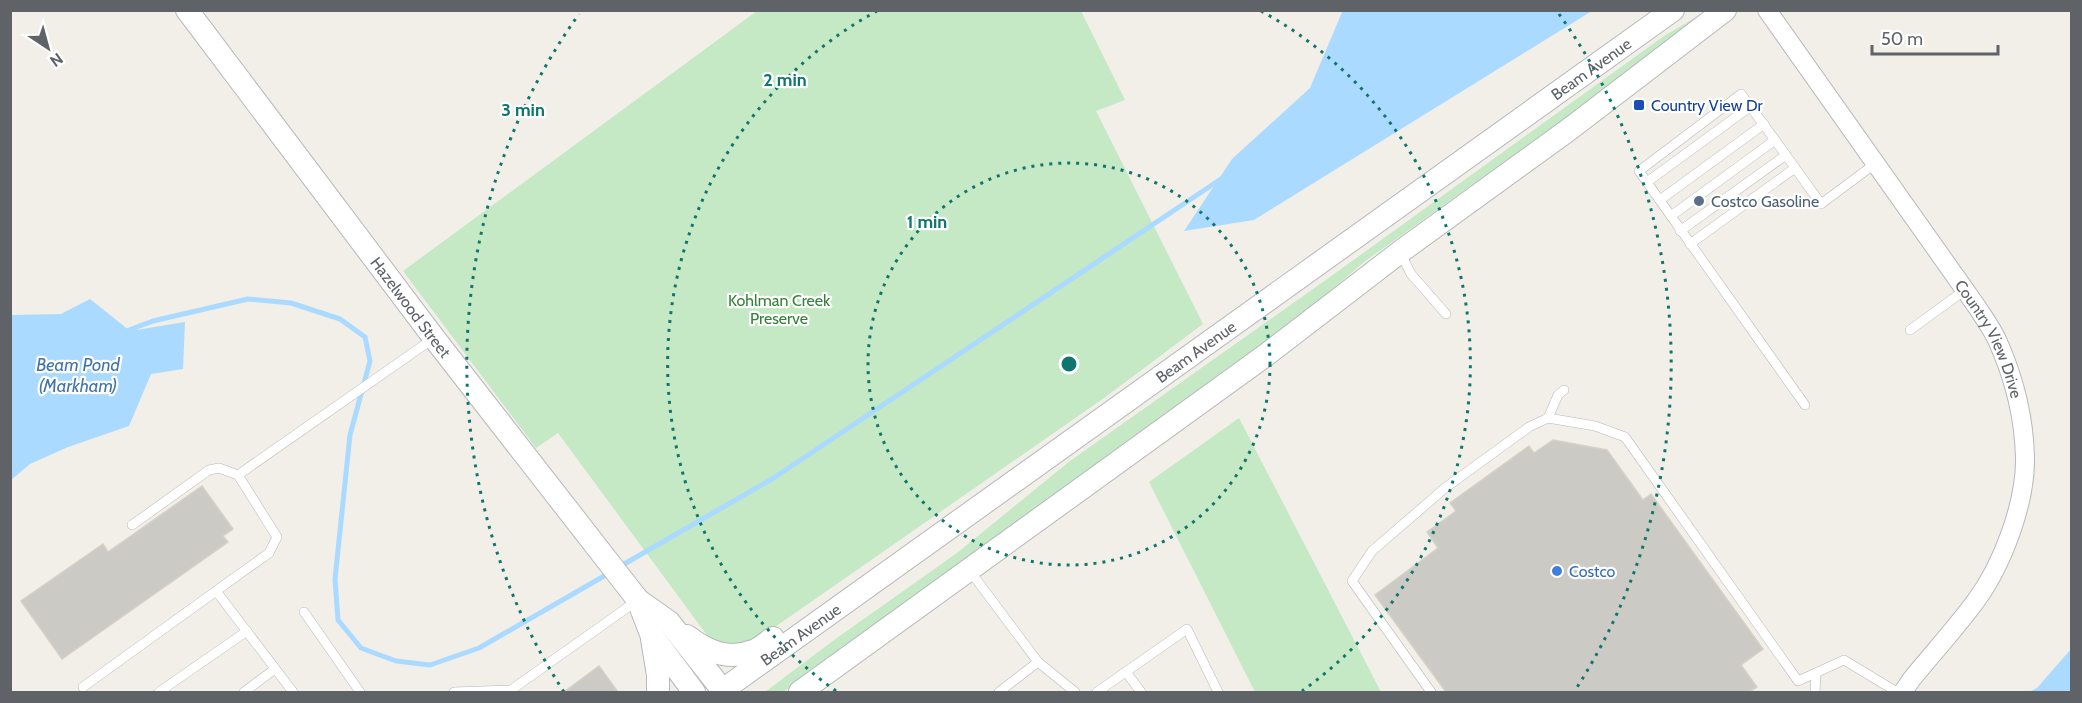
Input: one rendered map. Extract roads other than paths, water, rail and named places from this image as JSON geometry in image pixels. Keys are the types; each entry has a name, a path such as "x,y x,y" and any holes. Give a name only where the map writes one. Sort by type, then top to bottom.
{"street":[{"name":"Hazelwood Street","path":"187,10 434,338 638,600 660,628 722,692"},
{"name":"Beam Avenue","path":"722,692 1673,10"},
{"name":"Beam Avenue","path":"800,693 1266,355 1400,252 1571,128 1725,10"},
{"name":"Country View Drive","path":"1767,10 1965,290 1997,340 2012,381 2021,418 2025,459 2019,504 2003,555 1976,602 1911,680 1903,693"},
{"path":"658,693 660,628 705,650 731,656 754,651 860,576 910,556"},
{"name":"Hazelwood Street","path":"660,628 694,693"}],"lane":[{"path":"1805,405 1639,171 1741,94 1821,204 1876,164"},
{"path":"1647,182 1750,106"},
{"path":"1660,200 1764,124"},
{"path":"1671,216 1775,140"},
{"path":"1680,231 1786,155"},
{"path":"1690,244 1795,168"},
{"path":"1400,252 1411,274 1446,314"},
{"path":"1910,330 1965,290"},
{"path":"238,475 434,338"},
{"path":"1548,418 1558,395 1564,390"},
{"path":"1431,693 1353,581 1372,551 1445,488 1529,427 1548,418 1595,426 1625,437 1798,681 1844,660 1897,693"},
{"path":"83,687 269,553 277,537 238,475 219,468 209,470 132,525"},
{"path":"969,569 988,598 1038,662 1075,693"},
{"path":"216,591 293,693"},
{"path":"454,693 511,690 638,600"},
{"path":"304,612 360,693"},
{"path":"1096,693 1187,629 1218,693"},
{"path":"159,693 247,631"},
{"path":"1002,692 1038,662"},
{"path":"243,693 275,669"},
{"path":"1126,672 1141,693"},
{"path":"1815,693 1816,673"}],"water":[{"path":"1343,10 1592,11 1254,220 1184,231 1232,159 1310,88"},
{"name":"Beam Pond (Markham)","path":"90,299 130,331 185,322 183,369 151,374 129,426 68,447 30,464 11,480 11,315 61,314"},
{"path":"2071,649 2071,692 2029,692 2037,688"}],"waterway":[{"path":"619,567 772,479 1224,177"},
{"path":"129,330 153,321 248,299 291,303 340,319 365,337 370,361 350,435 335,579 338,620 361,648 396,661 430,665 479,648 611,572"}],"place":[{"name":"Country View Dr","path":"1639,105"},
{"name":"Costco Gasoline","path":"1699,201"},
{"name":"Costco","path":"1557,571"}],"park label":[{"name":"Kohlman Creek Preserve","path":"779,309"}]}
